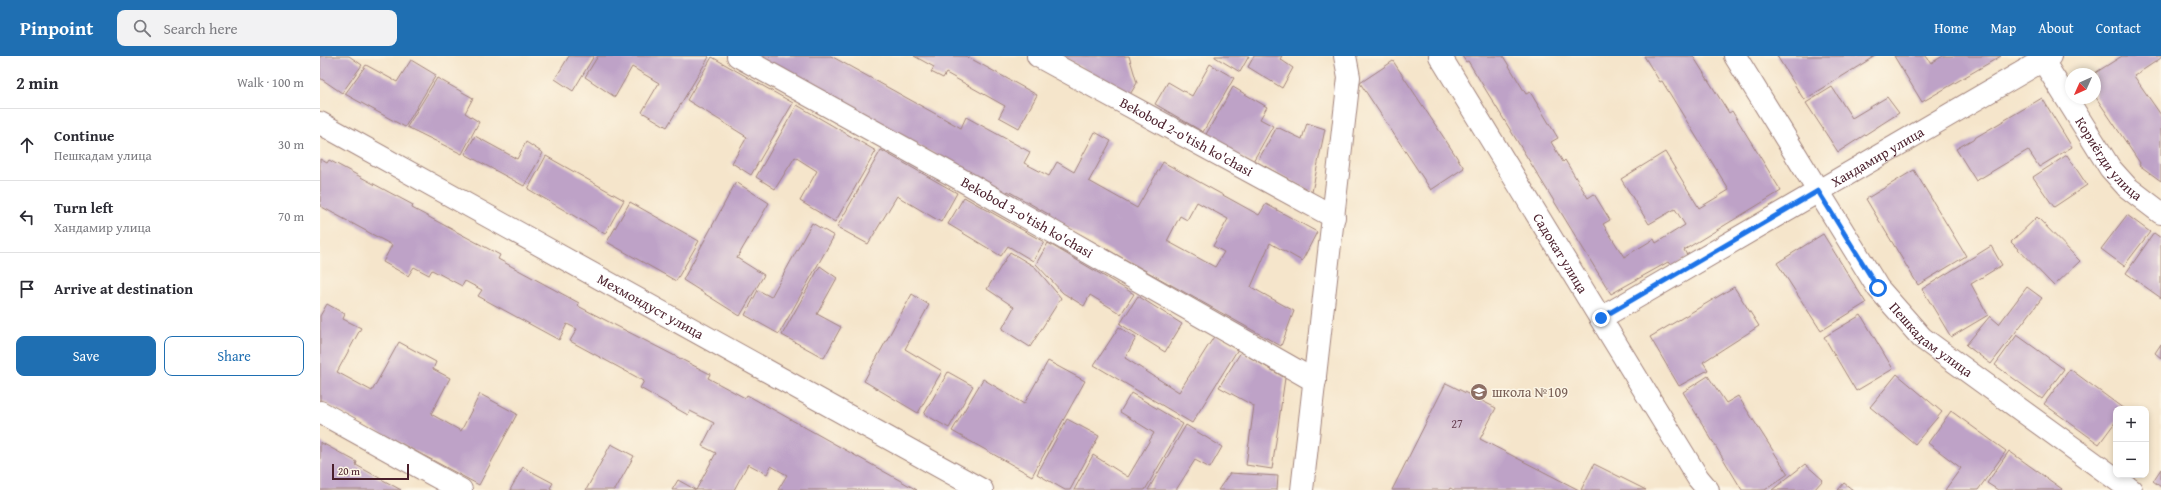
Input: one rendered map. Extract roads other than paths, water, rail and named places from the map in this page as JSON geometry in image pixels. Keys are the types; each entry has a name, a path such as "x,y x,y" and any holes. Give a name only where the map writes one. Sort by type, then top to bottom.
{"street":[{"name":"Bekobod 3-o'tish ko'chasi","path":"738,56 967,183 1315,381"},
{"name":"Bekobod 2-o'tish ko'chasi","path":"1038,56 1334,217"},
{"path":"1302,490 1349,77 1345,56"},
{"name":"Садокат улица","path":"1440,56 1698,478 1708,490"},
{"name":"Пешкадам улица","path":"1735,56 1878,288 1922,338 2131,490"},
{"name":"Хандамир улица","path":"1601,318 2045,57"},
{"name":"Кориёгди улица","path":"2045,57 2110,168 2128,187 2161,214"},
{"name":"Мехмондуст улица","path":"320,123 982,490"},
{"path":"320,412 461,490"}],"place":[{"name":"школа №109","path":"1479,392"}]}
